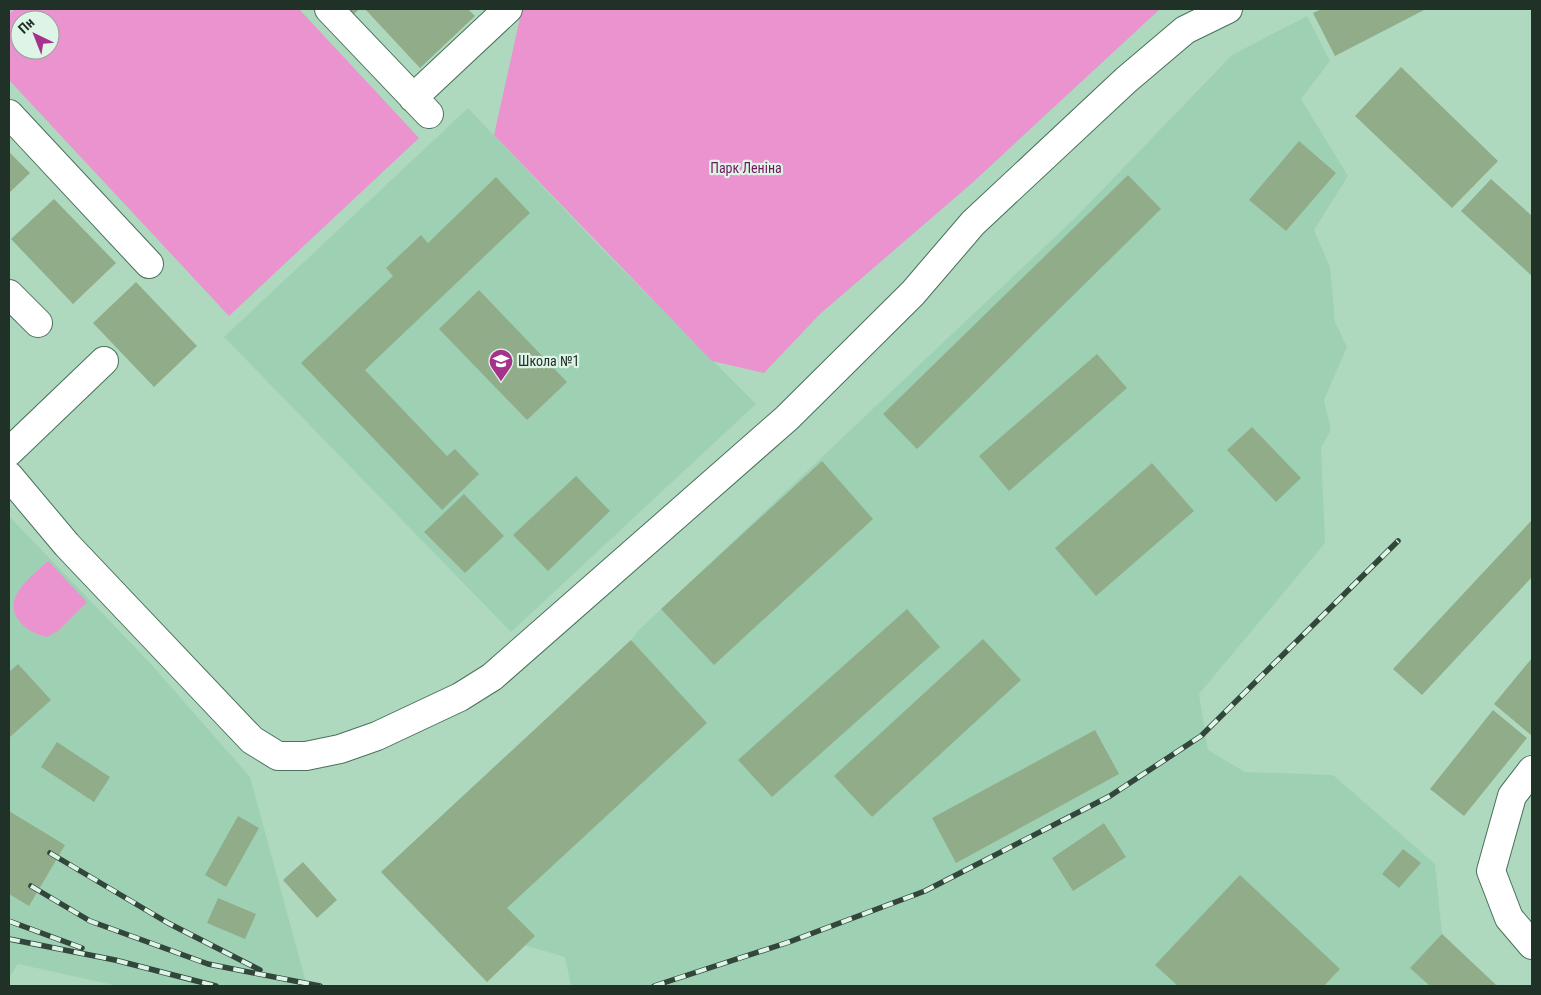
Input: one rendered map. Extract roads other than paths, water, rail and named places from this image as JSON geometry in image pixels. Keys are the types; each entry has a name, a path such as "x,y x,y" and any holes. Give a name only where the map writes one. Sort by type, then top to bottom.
{"street":[{"path":"329,9 421,106 508,9"},
{"path":"9,476 67,545 252,740 278,756 306,756 377,736 460,697 492,677 787,418 913,293 973,224 1126,80 1185,30 1228,9"},
{"path":"9,114 149,264"},
{"path":"9,294 38,323"},
{"path":"9,452 104,361"},
{"path":"1532,770 1522,799 1491,871 1509,918 1532,946"}],"railway":[{"path":"654,986 789,942 925,891 1110,796 1201,736 1398,541"},
{"path":"50,853 168,923 260,970"},
{"path":"31,886 90,921 208,964 320,986"},
{"path":"9,921 82,948"},
{"path":"9,939 115,960 216,986"}],"place":[{"name":"Школа №1","path":"501,382"}],"park label":[{"name":"Парк Леніна","path":"746,168"}]}
